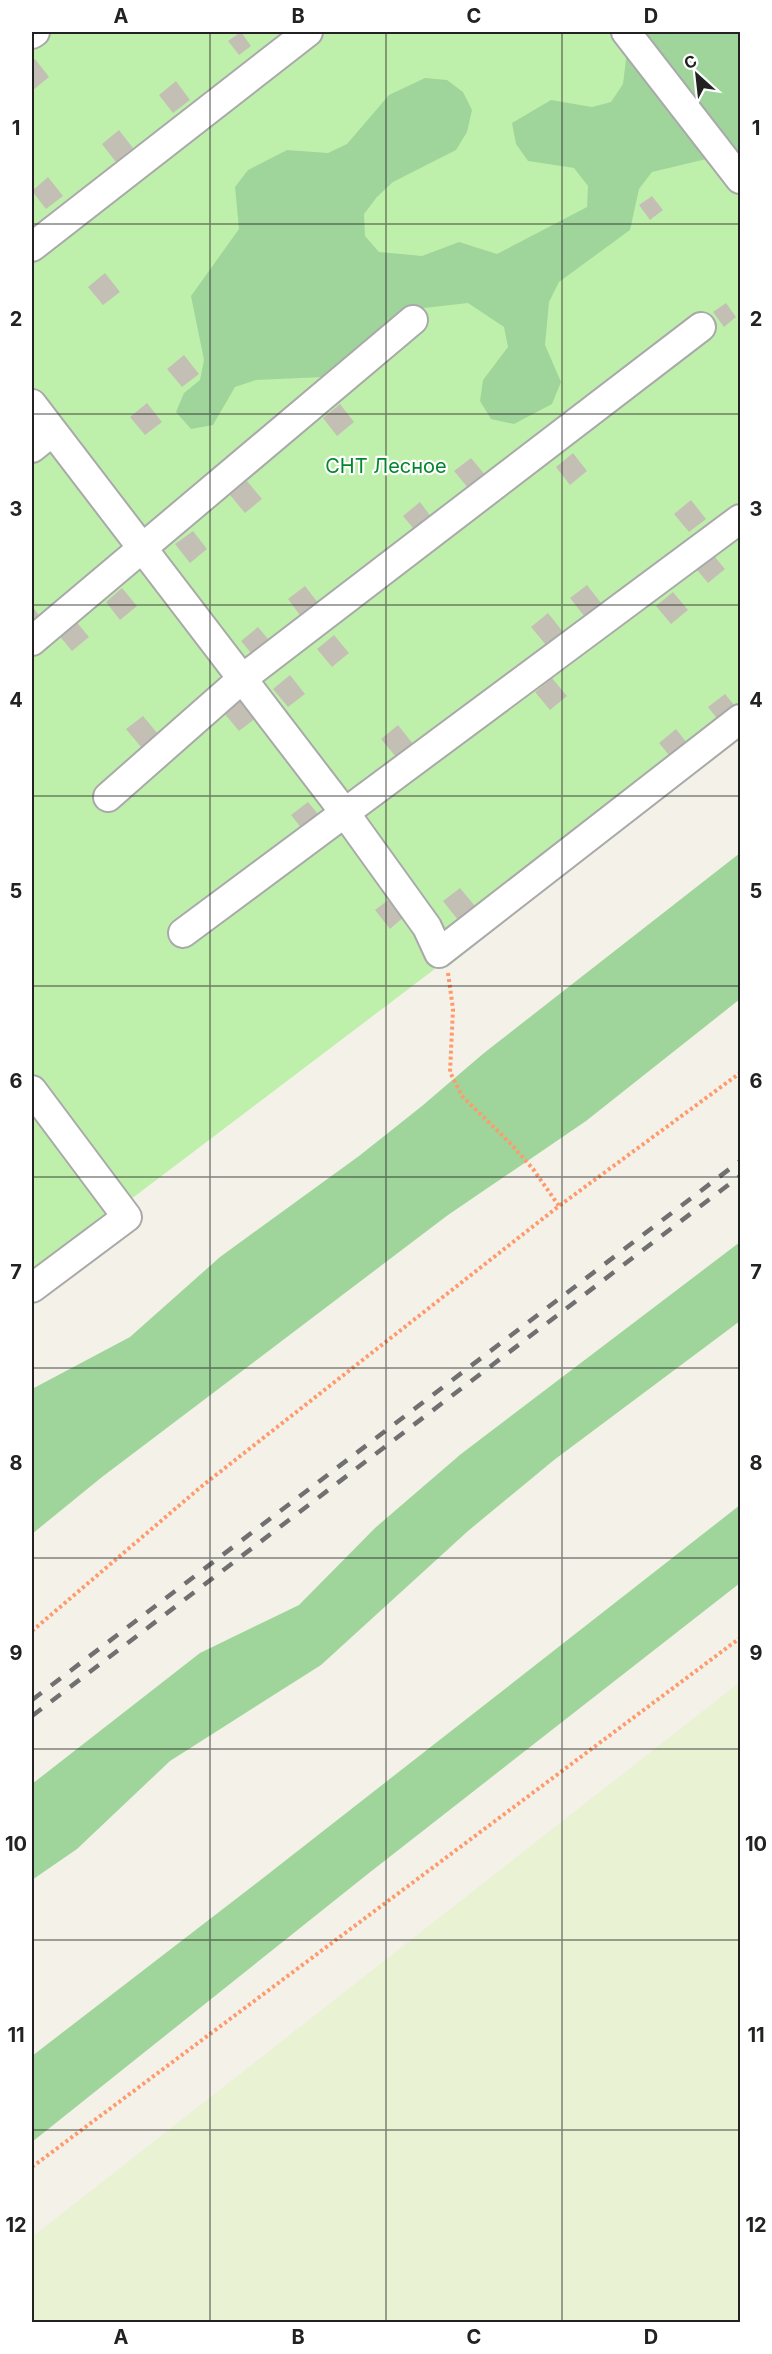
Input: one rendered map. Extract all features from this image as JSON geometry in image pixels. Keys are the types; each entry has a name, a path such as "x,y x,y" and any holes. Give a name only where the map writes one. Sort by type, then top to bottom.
{"street":[{"path":"32,247 308,32"},
{"path":"606,32 710,171"},
{"path":"626,32 741,179"},
{"path":"32,641 413,321"},
{"path":"108,797 243,678 701,327"},
{"path":"32,404 42,440 143,548 345,813 428,927 439,953 741,719"},
{"path":"183,933 741,519"},
{"path":"32,1090 127,1217 32,1288"}],"path":[{"path":"439,953 449,976 453,1008 450,1072 462,1096 533,1168 559,1206"},
{"path":"32,1631 202,1486 559,1206 741,1073"},
{"path":"32,2167 741,1638"}],"green space":[{"name":"СНТ Лесное","path":"32,32 740,32 740,738 32,1274"},
{"path":"637,32 740,32 740,167 719,156 652,172 639,189 630,230 559,282 549,302 545,345 561,382 552,404 514,424 491,419 480,401 483,380 508,347 504,327 468,303 424,308 403,318 346,376 256,380 235,387 213,425 191,429 176,412 184,393 200,380 204,360 191,296 239,229 235,187 248,170 287,150 328,153 347,144 389,95 425,78 447,80 463,92 472,110 467,132 456,150 393,182 377,197 364,214 365,236 379,252 422,256 459,242 497,254 587,207 588,186 574,168 528,161 516,144 512,123 551,100 592,107 611,102 623,84 628,43"},
{"path":"740,853 740,999 586,1121 448,1215 102,1477 32,1534 32,1389 130,1337 220,1257 359,1156 484,1053"},
{"path":"740,1242 740,1321 554,1460 468,1531 321,1665 170,1761 77,1849 32,1880 32,1784 200,1653 299,1605 375,1528 461,1454"},
{"path":"740,1505 740,1583 369,1873 32,2142 32,2056"},
{"path":"740,1682 740,2322 32,2322 32,2237"}],"building":[{"path":"241,32 251,46 239,55 228,41"},
{"path":"35,59 49,77 32,91 32,61"},
{"path":"176,81 190,100 173,113 159,95"},
{"path":"119,130 133,148 116,162 102,144"},
{"path":"48,177 63,196 46,209 32,191"},
{"path":"652,196 663,210 650,220 639,205"},
{"path":"105,273 120,292 103,305 88,287"},
{"path":"726,303 736,317 724,327 713,312"},
{"path":"184,355 199,374 182,387 167,369"},
{"path":"147,403 162,422 145,435 130,417"},
{"path":"340,404 354,422 337,436 323,418"},
{"path":"573,453 587,471 570,485 556,467"},
{"path":"471,458 486,476 469,489 454,471"},
{"path":"247,481 262,499 245,513 230,495"},
{"path":"691,500 706,519 689,532 674,514"},
{"path":"420,502 434,521 418,534 403,516"},
{"path":"193,531 207,549 190,563 175,544"},
{"path":"710,551 725,569 708,583 693,565"},
{"path":"587,585 601,603 585,617 570,598"},
{"path":"305,586 319,604 302,618 288,599"},
{"path":"122,588 137,606 120,620 106,602"},
{"path":"673,592 688,610 671,624 656,606"},
{"path":"32,606 41,618 32,625"},
{"path":"548,613 563,632 546,645 531,627"},
{"path":"74,619 89,637 72,651 57,633"},
{"path":"258,627 273,645 256,659 241,641"},
{"path":"334,635 349,653 332,667 317,649"},
{"path":"290,675 305,694 288,707 273,689"},
{"path":"552,678 567,696 550,710 535,692"},
{"path":"725,694 740,712 723,726 708,707"},
{"path":"241,699 256,718 239,731 224,713"},
{"path":"143,716 158,734 141,747 126,729"},
{"path":"398,725 413,744 396,757 381,739"},
{"path":"676,729 691,748 674,761 659,743"},
{"path":"308,802 323,820 306,834 291,815"},
{"path":"460,888 475,906 458,920 443,901"},
{"path":"392,897 406,915 390,929 375,910"}],"railway":[{"path":"32,1700 740,1161"},
{"path":"32,1716 740,1176"}]}
